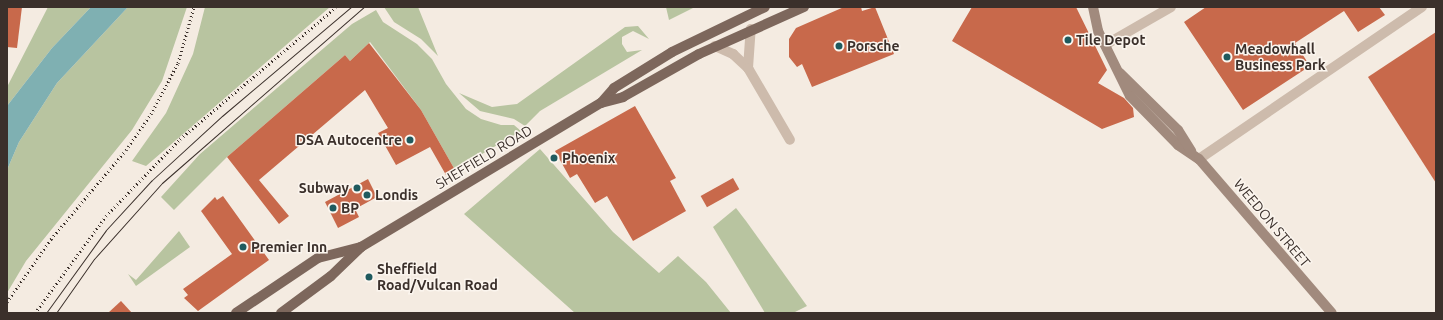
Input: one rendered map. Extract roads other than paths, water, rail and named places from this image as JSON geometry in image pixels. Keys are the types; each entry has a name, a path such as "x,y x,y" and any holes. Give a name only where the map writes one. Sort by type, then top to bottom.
{"main road":[{"name":"SHEFFIELD ROAD","path":"361,247 600,103 614,88 666,56 765,7"},
{"name":"SHEFFIELD ROAD","path":"600,103 623,97 715,46 804,7"},
{"path":"236,313 318,258 361,247"},
{"path":"281,313 331,276 361,247"}],"street":[{"name":"WEEDON STREET","path":"1092,7 1105,45 1130,96 1178,145 1191,151 1200,159 1332,313"},
{"path":"1105,45 1171,7"},
{"path":"1200,159 1422,7"},
{"path":"748,68 751,30"},
{"path":"715,46 733,54 748,68 790,140"}],"water":[{"path":"91,7 128,7 57,83 19,142 7,170 7,106 52,48"}],"tram line":[{"path":"46,313 106,230 151,181 222,116 351,7"},
{"path":"56,313 94,259 162,183 364,7"}],"railway":[{"path":"7,302 51,239 126,150 151,114 178,63 194,7"},
{"path":"35,313 106,216 180,139 336,7"}],"place":[{"name":"Tile Depot","path":"1068,40"},
{"name":"Porsche","path":"839,46"},
{"name":"Meadowhall Business Park","path":"1227,57"},
{"name":"DSA Autocentre","path":"410,140"},
{"name":"Phoenix","path":"554,158"},
{"name":"Subway","path":"357,188"},
{"name":"Londis","path":"367,195"},
{"name":"BP","path":"333,208"},
{"name":"Premier Inn","path":"243,247"},
{"name":"Sheffield Road/Vulcan Road","path":"369,277"}]}
